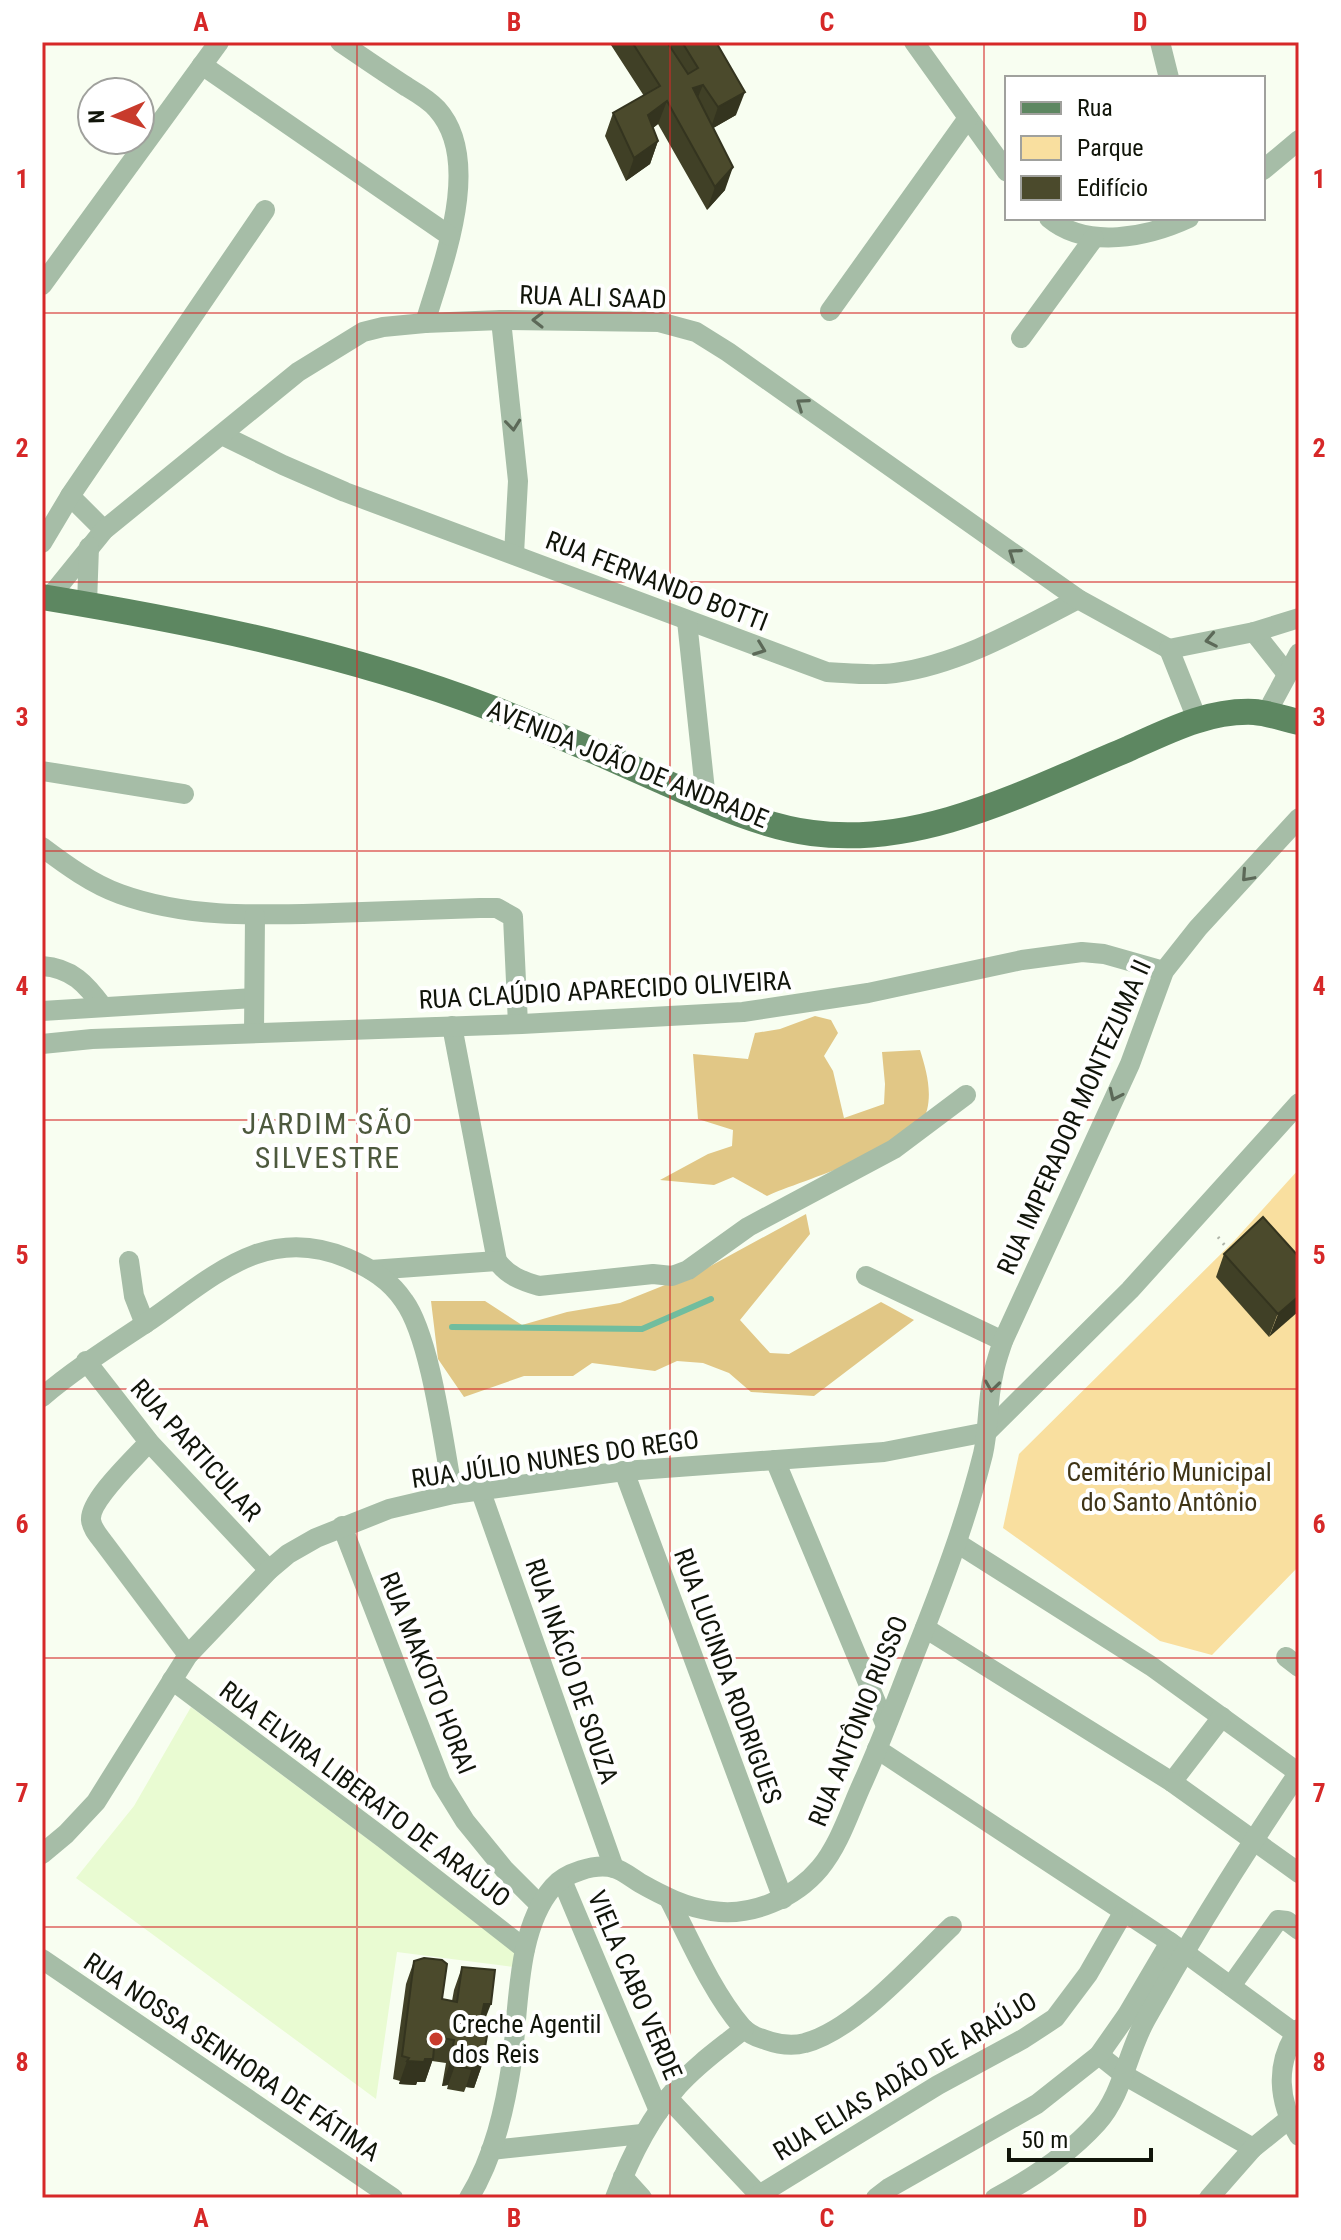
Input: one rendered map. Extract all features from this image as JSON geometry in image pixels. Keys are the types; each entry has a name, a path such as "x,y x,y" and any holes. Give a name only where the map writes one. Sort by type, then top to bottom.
{"main road":[{"name":"AVENIDA JOÃO DE ANDRADE","path":"45,597 241,634 404,677 539,726 742,814 810,833 868,835 937,823 993,806 1197,719 1238,713 1266,714 1299,722"}],"street":[{"path":"45,273 219,42"},
{"path":"340,42 424,98 437,109 448,126 458,170 456,209 425,323"},
{"path":"914,42 1005,169"},
{"path":"1160,42 1168,76"},
{"path":"202,65 450,236"},
{"path":"830,311 968,118"},
{"path":"1265,168 1299,140"},
{"path":"42,543 70,496 265,210"},
{"path":"1052,220 1071,232 1094,238 1155,231 1184,220"},
{"path":"1021,338 1094,238"},
{"path":"501,320 518,481 514,554"},
{"name":"RUA ALI SAAD","path":"45,597 104,530 224,436 298,372 363,332 425,323 501,320 659,322 696,332 728,352 1078,599 1169,649"},
{"name":"RUA FERNANDO BOTTI","path":"224,436 345,492 827,672 896,673 938,663 999,640 1078,599"},
{"path":"70,496 104,530"},
{"path":"87,604 89,547"},
{"path":"1197,719 1169,649 1254,632 1299,618"},
{"path":"687,621 706,800"},
{"path":"1254,632 1287,674"},
{"path":"1266,714 1299,653"},
{"path":"42,771 184,794"},
{"name":"RUA IMPERADOR MONTEZUMA II","path":"987,1432 992,1377 1003,1341 1130,1064 1164,971 1198,928 1299,818"},
{"path":"42,847 93,881 118,893 176,909 255,916 480,908 507,912 513,917 518,1024"},
{"path":"254,1033 255,916"},
{"name":"RUA CLAÚDIO APARECIDO OLIVEIRA","path":"42,1044 743,1012 795,1006 1022,960 1082,952 1104,954 1164,971"},
{"path":"42,966 61,968 74,974 103,1007"},
{"path":"42,1011 254,998"},
{"path":"452,1026 497,1261 505,1271 539,1286 653,1274 672,1276 688,1270 748,1227 894,1149 966,1095"},
{"path":"987,1432 1130,1290 1299,1103"},
{"path":"46,1386 145,1324 221,1271 267,1250 306,1245 339,1255 371,1270 385,1279 406,1302 421,1338 453,1494"},
{"path":"129,1261 134,1296 145,1324"},
{"path":"371,1270 497,1261"},
{"path":"866,1276 1003,1341"},
{"name":"RUA PARTICULAR","path":"86,1361 149,1442 269,1570"},
{"name":"RUA JÚLIO NUNES DO REGO","path":"42,1854 96,1802 188,1655 269,1570 296,1549 342,1526 389,1509 453,1494 624,1471 884,1452 987,1432"},
{"name":"RUA ANTÔNIO RUSSO","path":"614,1868 669,1899 717,1912 751,1910 783,1899 820,1868 833,1850 925,1628 957,1543 987,1432"},
{"path":"149,1442 95,1505 91,1518 104,1543 188,1655"},
{"path":"775,1460 886,1726"},
{"name":"RUA LUCINDA RODRIGUES","path":"624,1471 783,1899"},
{"name":"RUA INÁCIO DE SOUZA","path":"481,1492 614,1868"},
{"name":"RUA MAKOTO HORAI","path":"342,1526 441,1782 465,1821 504,1869 540,1905"},
{"path":"876,2198 1037,2104 1099,2055 1254,1842 1299,1773 1151,1666 957,1543"},
{"path":"925,1628 1172,1782 1299,1873"},
{"name":"RUA ELVIRA LIBERATO DE ARAÚJO","path":"172,1680 525,1949"},
{"path":"1172,1782 1222,1717"},
{"path":"877,1749 1177,1947 1297,2032 1283,2061 1281,2080 1283,2100 1294,2128 1253,2148 1209,2198"},
{"path":"469,2198 499,2127 512,2064 525,1949 540,1905 554,1885 571,1874 595,1868 614,1868"},
{"name":"VIELA CABO VERDE","path":"562,1880 664,2105"},
{"path":"669,1899 712,1979 744,2029 757,2037 786,2045 804,2044 826,2035 876,1999 952,1926"},
{"name":"RUA ELIAS ADÃO DE ARAÚJO","path":"760,2196 938,2085 1055,2018 1088,1974 1123,1913"},
{"path":"1231,1986 1278,1920 1287,1921 1299,1930"},
{"path":"995,2198 1031,2179 1070,2150 1099,2121 1124,2075 1177,1947"},
{"name":"RUA NOSSA SENHORA DE FÁTIMA","path":"42,1959 393,2198"},
{"path":"615,2198 642,2134 664,2105 695,2070 744,2029"},
{"path":"1099,2055 1124,2075 1253,2148"},
{"path":"664,2105 760,2196"},
{"path":"491,2150 642,2134"},
{"path":"623,2177 642,2198"}],"path":[{"path":"1218,1237 1235,1258"}],"shaded area":[{"path":"815,1016 831,1020 838,1033 824,1056 833,1071 844,1118 884,1104 882,1052 920,1050 929,1095 927,1110 919,1124 881,1150 767,1196 733,1177 714,1185 660,1180 708,1154 732,1146 733,1130 698,1119 693,1054 748,1059 755,1033 780,1029"},
{"path":"806,1214 810,1234 740,1320 770,1353 789,1354 881,1302 914,1320 814,1396 751,1392 729,1373 703,1363 677,1361 655,1371 592,1363 573,1376 524,1376 464,1397 438,1359 431,1301 485,1301 522,1325 567,1312 620,1303 705,1269"},
{"path":"191,1707 519,1952 514,1967 397,1952 376,2099 76,1878 134,1806"}],"green space":[{"name":"Cemitério Municipal do Santo Antônio","path":"1299,1169 1299,1566 1212,1655 1160,1641 1003,1528 1019,1454 1234,1241"}],"building":[{"path":"632,42 667,42 688,74 698,68 682,42 716,42 745,92 718,107 703,85 693,88 733,167 715,187 667,101 648,115 658,141 634,158 613,113 660,86"},
{"path":"1263,1217 1299,1257 1299,1296 1278,1314 1224,1254"},
{"name":"Creche Agentil dos Reis","path":"424,1958 442,1960 447,1964 442,1999 457,2002 462,1967 495,1970 491,2004 484,2004 479,2028 488,2030 482,2065 473,2064 472,2069 450,2063 454,2040 435,2037 433,2059 407,2061 409,2058 402,2056 414,1961"}],"waterway":[{"path":"452,1327 642,1329 711,1299"}],"place":[{"name":"Creche Agentil dos Reis","path":"436,2039"}],"district":[{"name":"JARDIM SÃO SILVESTRE","path":"328,1141"}]}
